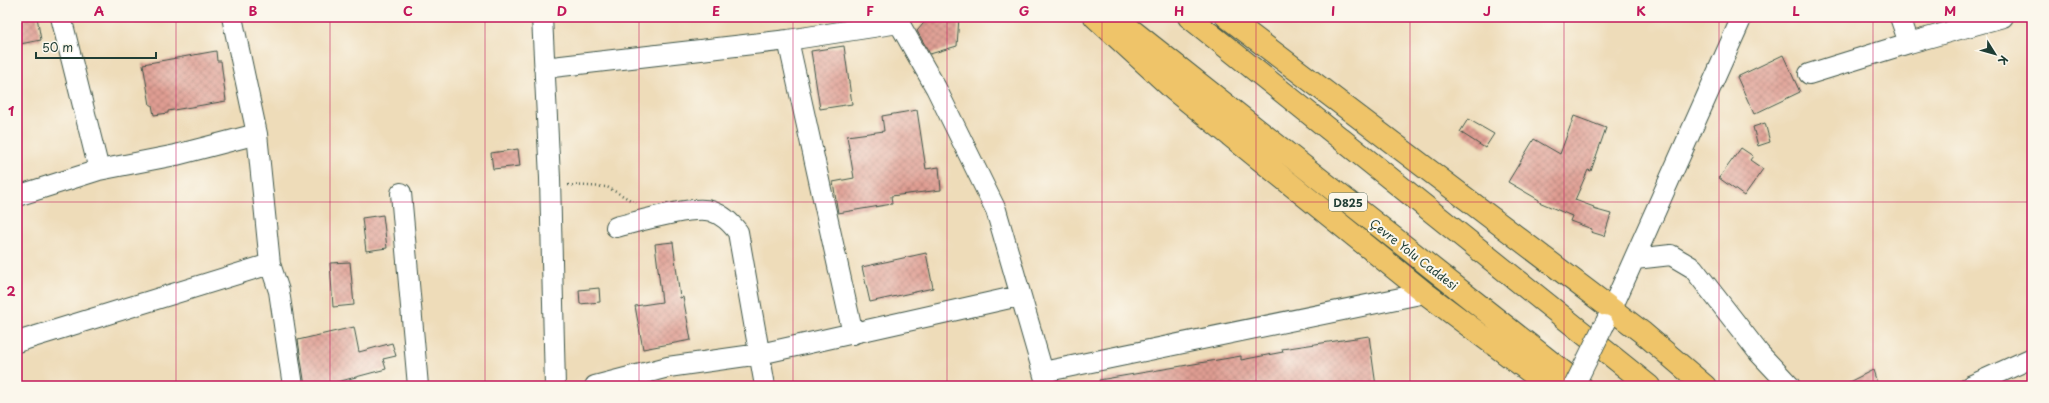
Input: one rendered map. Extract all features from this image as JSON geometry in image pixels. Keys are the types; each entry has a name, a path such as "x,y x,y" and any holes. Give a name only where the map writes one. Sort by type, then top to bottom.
{"highway":[{"path":"1095,17 1174,90 1425,293 1549,386"},
{"name":"Çevre Yolu Caddesi","path":"1115,17 1581,386"},
{"path":"1189,17 1649,386"},
{"path":"1226,17 1607,318 1642,333 1705,386"}],"street":[{"path":"61,17 99,170"},
{"path":"232,17 257,134 270,264 279,291 293,386"},
{"path":"542,17 550,178 555,386"},
{"path":"1574,386 1635,259 1742,17"},
{"path":"1900,17 1909,43"},
{"path":"1809,74 1909,43 2003,17"},
{"path":"544,68 788,40 900,20 936,88 996,210 1019,296 1045,379 1425,293"},
{"path":"788,40 853,334"},
{"path":"17,196 99,170 176,155 257,134"},
{"path":"401,193 418,386"},
{"path":"616,227 688,211 710,211 729,220 738,232 765,386"},
{"path":"1635,259 1671,255 1693,268 1759,353 1790,386"},
{"path":"17,342 270,264"},
{"path":"595,386 668,367 760,354 1019,296"},
{"path":"1970,386 2032,358"}],"path":[{"path":"550,178 571,186 608,187 633,200 656,218"}],"building":[{"path":"17,17 37,17 41,40 20,44"},
{"path":"929,17 959,17 957,46 930,54 917,31"},
{"path":"844,46 852,104 820,109 811,51"},
{"path":"216,51 217,61 221,61 226,101 168,111 168,113 154,115 152,105 150,105 143,64"},
{"path":"1783,55 1800,92 1754,114 1737,77"},
{"path":"917,110 926,169 939,167 941,190 891,196 892,204 838,213 833,182 854,178 847,136 884,131 882,116"},
{"path":"1574,116 1606,128 1591,171 1588,170 1575,200 1594,207 1593,209 1611,214 1604,236 1591,232 1592,229 1570,221 1572,216 1539,202 1539,200 1508,182 1534,139 1560,154"},
{"path":"1468,119 1494,134 1485,148 1460,132"},
{"path":"1765,123 1770,142 1758,146 1753,127"},
{"path":"1741,148 1753,156 1750,160 1763,169 1744,196 1719,178"},
{"path":"518,149 520,166 493,169 491,153"},
{"path":"383,215 387,248 366,251 362,218"},
{"path":"673,242 680,298 683,297 691,340 643,349 635,306 662,302 655,244"},
{"path":"926,253 933,288 870,302 862,267"},
{"path":"350,262 354,305 333,307 330,263"},
{"path":"599,288 600,302 580,304 579,290"},
{"path":"354,327 359,352 392,343 396,356 383,359 386,369 326,385 326,383 305,386 298,340"},
{"path":"1369,336 1376,386 1100,386 1099,380 1241,356 1241,360 1283,352 1282,349"},
{"path":"1873,370 1878,386 1841,386"}]}
